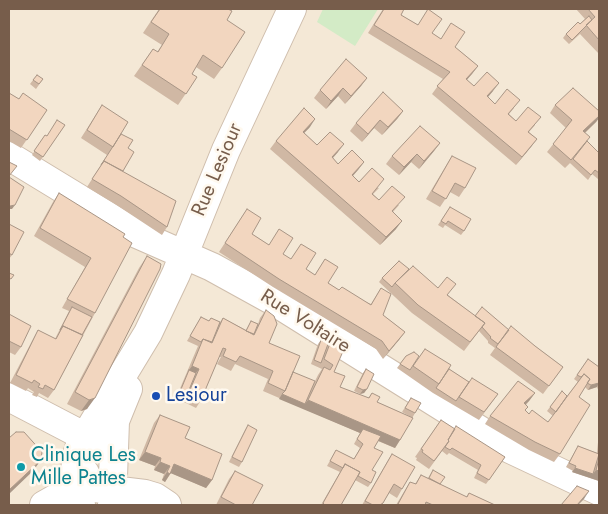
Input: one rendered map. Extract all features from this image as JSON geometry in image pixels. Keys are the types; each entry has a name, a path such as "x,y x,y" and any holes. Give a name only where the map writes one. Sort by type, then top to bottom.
{"street":[{"name":"Rue Lesiour","path":"112,498 100,445 148,333 176,274 226,150 292,9"},
{"name":"Rue Voltaire","path":"9,156 138,234 212,267 270,300 510,449 599,491"},
{"name":"Rue Lesiour","path":"78,496 74,470 77,455 100,445 115,421 148,333"},
{"path":"9,397 100,445"},
{"path":"44,505 78,496 112,498 146,494 167,505"}],"shaded area":[{"path":"9,9 599,9 599,505 9,505"}],"green space":[{"path":"323,9 378,9 355,46 317,22"}],"building":[{"path":"160,9 228,9 232,11 227,20 245,32 222,68 203,55 192,74 197,77 186,94 142,65 153,49 158,52 169,34 151,22"},
{"path":"384,9 404,9 401,15 418,25 428,9 442,19 432,33 441,39 451,23 465,32 455,47 478,66 466,79 474,86 487,72 499,83 487,96 495,104 507,89 520,100 508,114 516,121 528,107 541,117 528,132 537,139 522,157 437,86 450,72 374,25"},
{"path":"588,9 599,9 599,40 586,25 595,17"},
{"path":"589,16 592,20 572,40 566,34 578,22 580,24"},
{"path":"346,59 367,78 351,96 343,88 331,101 320,90"},
{"path":"37,75 43,79 39,84 33,80"},
{"path":"573,88 599,111 599,116 583,131 590,137 571,160 553,144 572,120 555,105"},
{"path":"383,92 403,111 388,127 380,120 368,134 356,123"},
{"path":"9,93 19,99 23,93 47,110 27,140 9,129"},
{"path":"102,105 128,122 113,147 87,130"},
{"path":"304,108 315,119 303,132 317,145 330,132 344,144 332,157 338,164 352,150 364,162 352,175 359,182 372,168 384,179 372,194 379,200 392,186 405,197 392,211 402,221 386,237 276,141"},
{"path":"57,120 65,125 43,157 34,151 45,135 47,136"},
{"path":"420,126 440,143 424,161 417,154 404,167 392,156"},
{"path":"121,134 133,140 128,148 134,152 123,171 104,161 101,165"},
{"path":"587,141 599,153 599,173 595,170 591,175 573,159"},
{"path":"452,156 476,168 465,188 455,183 446,199 432,191"},
{"path":"104,161 176,201 167,227 92,179"},
{"path":"9,162 17,166 9,176"},
{"path":"9,177 24,187 15,205 10,206 9,205"},
{"path":"59,193 125,234 123,237 132,243 95,313 67,299 91,258 40,228"},
{"path":"450,207 471,219 464,231 448,221 446,224 441,221"},
{"path":"247,209 261,218 252,234 269,245 279,229 293,238 283,254 291,259 301,244 316,253 306,269 315,275 325,259 338,267 328,283 339,290 342,287 371,305 381,288 391,294 383,315 405,332 389,351 382,341 279,279 225,243"},
{"path":"9,224 24,232 12,255 9,253"},
{"path":"147,256 161,264 160,269 95,398 89,400 75,392"},
{"path":"399,261 409,269 392,287 382,278"},
{"path":"413,266 438,288 447,277 456,284 447,295 485,323 470,342 418,305 395,283"},
{"path":"9,273 14,275 11,279 9,278"},
{"path":"72,307 92,317 82,335 63,326 60,330"},
{"path":"482,307 509,330 498,344 490,338 482,327 485,323 475,316"},
{"path":"266,310 274,316 277,324 269,343 300,356 285,391 268,383 273,371 240,356 236,362 223,356 226,349 223,348 201,400 188,394 199,369 192,366 203,339 212,343 223,318 254,335"},
{"path":"9,314 31,326 21,347 9,341"},
{"path":"201,317 209,321 211,318 220,322 212,342 203,339 201,342 190,336"},
{"path":"251,321 258,324 254,334 246,331"},
{"path":"63,326 83,335 54,390 45,385 43,389 38,387 40,384 34,380 32,383 16,375 38,330 56,339"},
{"path":"511,326 563,367 549,386 496,347"},
{"path":"321,340 328,344 321,363 314,360"},
{"path":"331,341 344,349 334,372 345,376 340,387 369,398 372,393 380,397 377,402 413,418 400,440 308,400 324,367 330,370 333,365 324,359"},
{"path":"425,349 451,365 439,384 413,366"},
{"path":"414,352 419,356 410,370 400,364 406,356"},
{"path":"588,359 599,367 599,383 591,385 587,383 590,379 584,374 581,377 577,375"},
{"path":"366,369 374,374 367,389 363,390 357,387"},
{"path":"449,369 469,382 456,401 436,388"},
{"path":"189,370 196,373 186,397 179,394"},
{"path":"293,372 315,381 305,404 282,394"},
{"path":"584,374 590,379 579,397 590,405 560,454 490,416 518,381 535,393 524,403 528,407 525,410 529,414 532,410 548,422"},
{"path":"472,378 498,394 484,412 459,397"},
{"path":"562,391 567,396 556,412 550,407"},
{"path":"411,398 421,403 415,413 405,408"},
{"path":"160,415 190,427 185,438 222,454 212,480 174,464 170,474 167,472 170,466 160,462 161,458 145,452"},
{"path":"441,420 455,429 449,441 434,461 422,452 423,450 421,449"},
{"path":"248,425 257,430 242,462 232,457"},
{"path":"456,426 505,457 489,480 477,473 481,465 452,448 450,450 445,447"},
{"path":"363,429 381,436 374,448 383,452 372,470 376,472 371,483 358,476 360,472 345,464 343,468 330,461 336,450 354,459 363,444 357,439"},
{"path":"16,432 24,432 42,452 41,460 9,490 9,438"},
{"path":"578,446 599,454 593,474 575,468 576,466 569,463"},
{"path":"392,454 415,467 402,489 394,484 383,503 373,505 365,501"},
{"path":"599,459 599,471 596,470"},
{"path":"345,464 360,472 341,505 325,505 323,503"},
{"path":"433,470 445,477 440,484 429,478"},
{"path":"235,471 263,485 252,505 236,505 221,497"},
{"path":"421,475 467,497 469,493 495,505 433,505 426,502 425,505 398,504 410,482 416,484"},
{"path":"577,486 589,491 577,505 561,505"}],"place":[{"name":"Lesiour","path":"156,396"},
{"name":"Clinique Les Mille Pattes","path":"21,467"}]}
